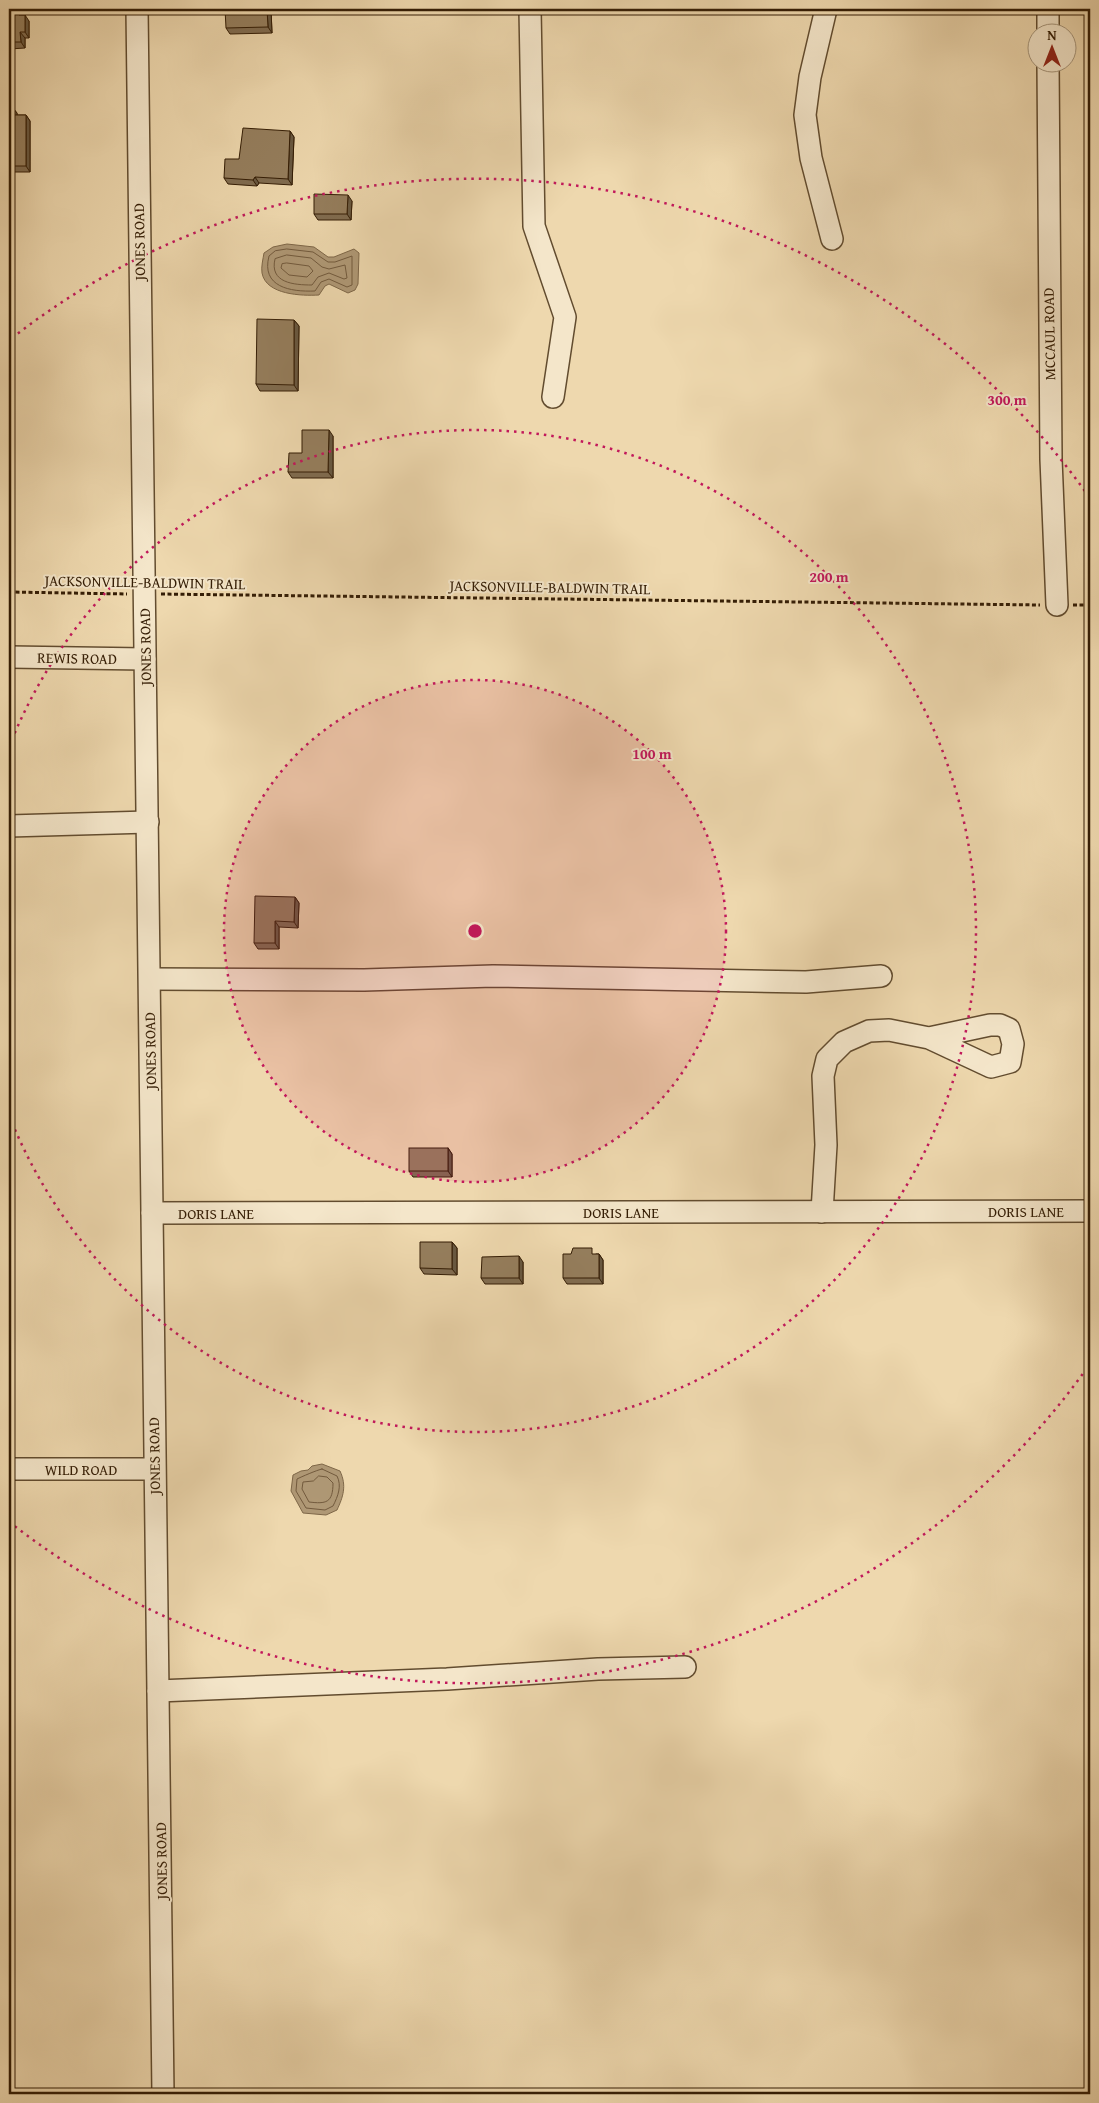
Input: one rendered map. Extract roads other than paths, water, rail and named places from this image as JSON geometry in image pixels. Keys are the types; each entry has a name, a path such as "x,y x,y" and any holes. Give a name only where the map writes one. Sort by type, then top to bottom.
{"street":[{"name":"JONES ROAD","path":"137,9 163,2094"},
{"path":"530,9 534,226 565,317 553,398"},
{"path":"826,9 810,77 805,114 811,158 832,239"},
{"path":"1048,9 1048,22"},
{"name":"MCCAUL ROAD","path":"1048,72 1051,460 1058,605"},
{"name":"REWIS ROAD","path":"9,657 145,659"},
{"path":"9,826 148,822"},
{"path":"150,979 364,980 493,976 806,982 881,976"},
{"path":"822,1212 826,1146 823,1076 827,1059 844,1042 869,1031 889,1030 929,1038"},
{"name":"DORIS LANE","path":"152,1213 1090,1211"},
{"name":"WILD ROAD","path":"9,1469 154,1469"},
{"path":"158,1691 447,1679 598,1668 685,1668"}],"water":[{"path":"287,244 314,247 328,257 334,257 354,249 359,253 358,284 355,290 348,293 329,284 325,286 319,295 303,295 286,293 270,286 262,273 264,253 273,247"},
{"path":"322,1464 340,1471 344,1487 341,1501 337,1510 326,1515 303,1513 291,1491 293,1475 308,1470 312,1466"}]}
